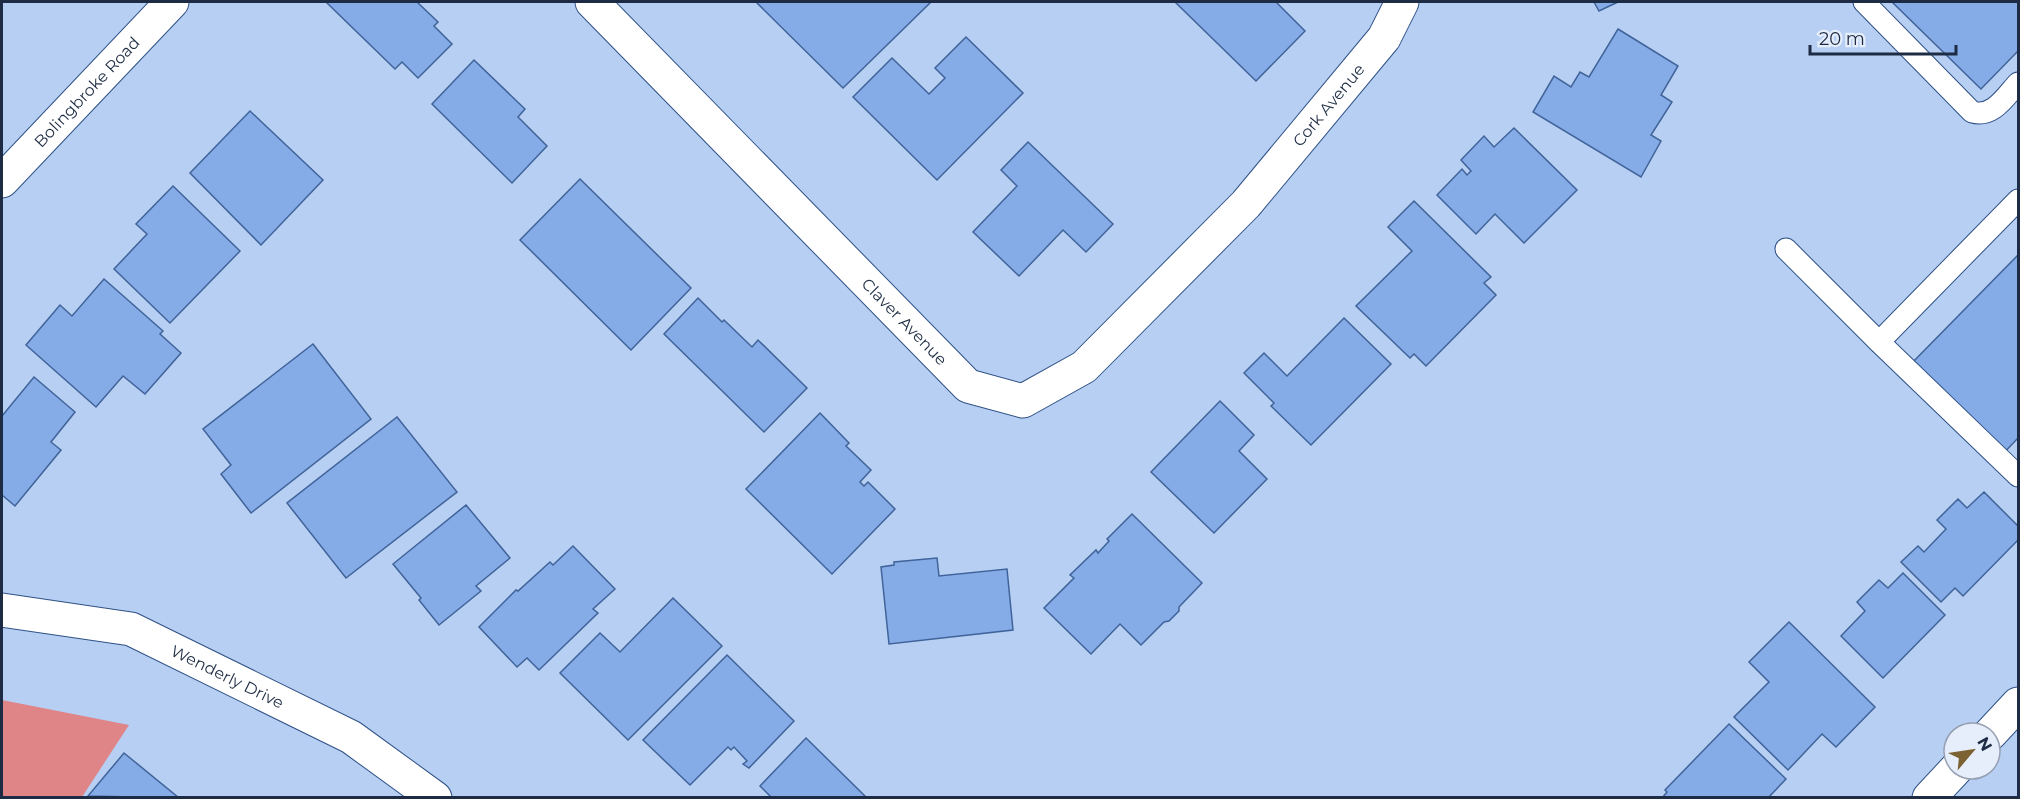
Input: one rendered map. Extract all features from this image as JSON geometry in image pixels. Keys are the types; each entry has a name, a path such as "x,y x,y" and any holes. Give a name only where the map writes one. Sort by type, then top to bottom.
{"street":[{"name":"Bolingbroke Road","path":"2,181 172,2"},
{"name":"Claver Avenue","path":"592,2 968,386 1023,401 1084,367 1246,204"},
{"name":"Cork Avenue","path":"1246,204 1384,38 1402,2"},
{"name":"Wenderly Drive","path":"2,609 131,629 351,737 435,798"},
{"path":"2002,722 2019,704"},
{"path":"1929,798 1945,781"}],"lane":[{"path":"1864,2 1972,112 1981,115 1990,112 2019,84"},
{"path":"1879,342 2019,200"},
{"path":"1786,249 2019,476"}],"shaded area":[{"path":"2,700 129,725 82,797 2,797"}],"building":[{"path":"326,2 417,2 438,22 434,26 452,44 418,78 402,62 395,69"},
{"path":"756,2 931,2 843,88"},
{"path":"1175,2 1276,2 1305,31 1256,81"},
{"path":"1594,2 1618,2 1599,11"},
{"path":"1892,2 2018,2 2018,51 1981,89"},
{"path":"1618,29 1678,66 1661,95 1672,102 1651,135 1661,141 1641,177 1533,112 1554,76 1571,87 1580,72 1589,77"},
{"path":"966,37 1023,93 937,180 853,97 892,58 929,94 945,78 935,68"},
{"path":"474,60 525,109 518,117 547,146 512,183 432,104"},
{"path":"250,111 323,180 261,245 190,173"},
{"path":"1514,128 1577,190 1524,243 1495,214 1476,234 1437,195 1462,169 1467,175 1471,171 1461,160 1484,136 1494,147"},
{"path":"1028,142 1113,224 1086,252 1063,230 1019,276 973,232 1017,186 1001,170"},
{"path":"580,179 691,288 631,350 520,240"},
{"path":"173,186 240,251 170,323 114,269 147,234 136,224"},
{"path":"1414,201 1491,277 1484,283 1496,295 1426,366 1414,354 1410,358 1356,306 1412,251 1388,227"},
{"path":"2018,255 2018,438 2001,456 1909,366"},
{"path":"104,279 163,331 160,334 181,353 145,394 123,376 96,407 26,345 60,305 72,316"},
{"path":"698,298 752,347 758,340 807,388 764,432 664,334"},
{"path":"1344,318 1391,364 1311,445 1271,406 1274,403 1244,373 1264,353 1287,376"},
{"path":"313,344 371,419 251,513 221,474 231,465 203,429"},
{"path":"34,377 75,412 51,442 61,450 15,506 2,495 2,416"},
{"path":"1220,401 1254,435 1239,451 1267,479 1214,533 1151,472"},
{"path":"820,413 849,443 846,446 871,470 860,482 864,486 868,482 895,509 832,574 746,489"},
{"path":"397,417 457,492 346,578 287,503"},
{"path":"1984,492 2018,526 2018,540 1963,596 1955,588 1941,602 1901,562 1918,546 1924,552 1946,529 1937,520 1958,499 1967,508"},
{"path":"466,505 510,558 476,586 481,591 439,625 419,600 421,598 393,564"},
{"path":"1132,514 1202,583 1179,607 1179,611 1169,621 1164,622 1141,645 1120,624 1091,654 1044,608 1074,578 1070,575 1096,550 1098,553 1109,541 1107,539"},
{"path":"573,546 615,589 593,609 598,613 539,670 527,658 517,667 479,627 516,590 518,591 550,562 553,565"},
{"path":"937,558 939,576 1007,569 1013,630 889,644 881,567 894,565 894,562"},
{"path":"1903,573 1945,615 1883,678 1841,636 1865,611 1857,602 1879,580 1888,588"},
{"path":"673,598 722,646 628,740 560,673 600,633 620,652"},
{"path":"1789,622 1875,707 1836,747 1822,734 1788,770 1734,717 1769,682 1749,662"},
{"path":"727,655 794,721 749,768 743,764 747,761 734,747 731,750 728,747 690,785 643,740"},
{"path":"1729,724 1786,779 1768,798 1662,798 1667,792 1665,790"},
{"path":"806,738 867,798 772,798 760,786"},
{"path":"124,753 179,798 88,796"}]}
